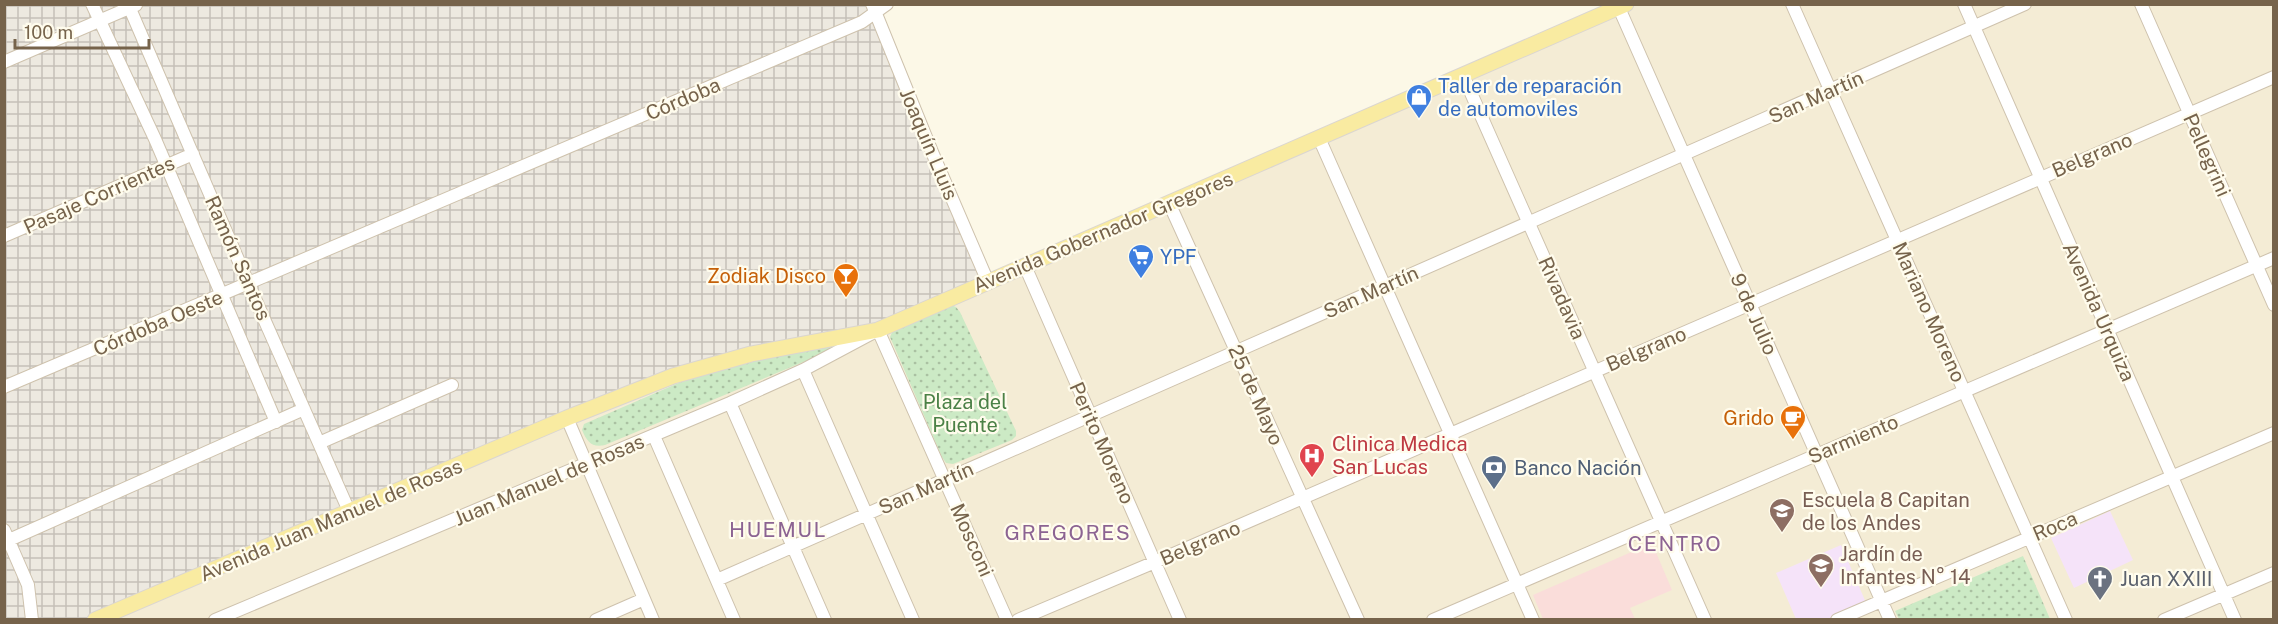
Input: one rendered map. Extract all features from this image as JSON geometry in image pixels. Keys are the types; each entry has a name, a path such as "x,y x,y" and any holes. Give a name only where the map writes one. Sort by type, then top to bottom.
{"main road":[{"name":"Avenida Gobernador Gregores","path":"567,418 673,376 712,364 783,346 878,330 1623,6"},
{"name":"Avenida Juan Manuel de Rosas","path":"94,620 567,418"}],"street":[{"name":"Ramón Santos","path":"92,4 166,165 276,422"},
{"name":"Córdoba","path":"476,187 862,22 874,9 887,4"},
{"name":"Mariano Moreno","path":"1792,4 2066,620"},
{"name":"Avenida Urquiza","path":"1964,4 2235,620"},
{"name":"San Martín","path":"717,580 2025,4"},
{"name":"Pellegrini","path":"2141,4 2274,305"},
{"name":"Ramón Santos","path":"132,6 192,154 349,511"},
{"path":"4,62 132,6"},
{"name":"9 de Julio","path":"1623,6 1684,155 1890,620"},
{"name":"Joaquín Lluis","path":"874,9 988,282"},
{"name":"Rivadavia","path":"1463,75 1705,620"},
{"name":"Belgrano","path":"1018,620 2274,76"},
{"path":"1319,138 1533,620"},
{"name":"Pasaje Corrientes","path":"4,236 192,154"},
{"name":"Córdoba Oeste","path":"4,387 476,187"},
{"name":"25 de Mayo","path":"1169,203 1358,620"},
{"name":"Sarmiento","path":"1433,620 2274,258"},
{"name":"Perito Moreno","path":"1025,266 1180,620"},
{"name":"Juan Manuel de Rosas","path":"214,620 730,403 802,370 878,330"},
{"name":"Mosconi","path":"878,330 1007,620"},
{"path":"802,370 913,620"},
{"path":"319,443 452,385"},
{"path":"730,403 825,620"},
{"path":"32,620 28,585 8,542 304,409"},
{"path":"567,418 653,620"},
{"name":"Roca","path":"1837,620 2274,433"},
{"path":"654,436 734,620"},
{"path":"2164,620 2274,573"},
{"path":"596,620 644,598"}],"shaded area":[{"path":"4,5 887,5 876,13 988,282 878,330 712,364 95,619 5,619"},
{"path":"1626,5 2273,5 2273,619 95,620 673,376 878,330"},
{"path":"2110,511 2133,560 2074,588 2051,538"},
{"path":"1652,543 1672,590 1630,608 1635,619 1543,619 1533,595"},
{"name":"Jardín de Infantes N° 14","path":"1841,545 1867,605 1833,619 1796,619 1776,573"}],"green space":[{"name":"Plaza del Puente","path":"951,305 960,312 1016,431 1016,436 1012,440 953,464 946,463 942,457 890,337 893,330"},
{"path":"841,341 839,347 605,445 597,446 590,443 582,430 584,424 697,375 736,362"},
{"path":"2023,556 2050,619 1899,619 1895,611"}],"place":[{"name":"Taller de reparación de automoviles","path":"1419,120"},
{"name":"YPF","path":"1141,280"},
{"name":"Zodiak Disco","path":"846,299"},
{"name":"Grido","path":"1793,441"},
{"name":"Clinica Medica San Lucas","path":"1312,479"},
{"name":"Banco Nación","path":"1494,491"},
{"name":"Escuela 8 Capitan de los Andes","path":"1782,534"},
{"name":"Jardín de Infantes N° 14","path":"1821,589"},
{"name":"Juan XXIII","path":"2100,602"}],"district":[{"name":"HUEMUL","path":"778,530"},
{"name":"GREGORES","path":"1068,533"},
{"name":"CENTRO","path":"1675,544"}]}
